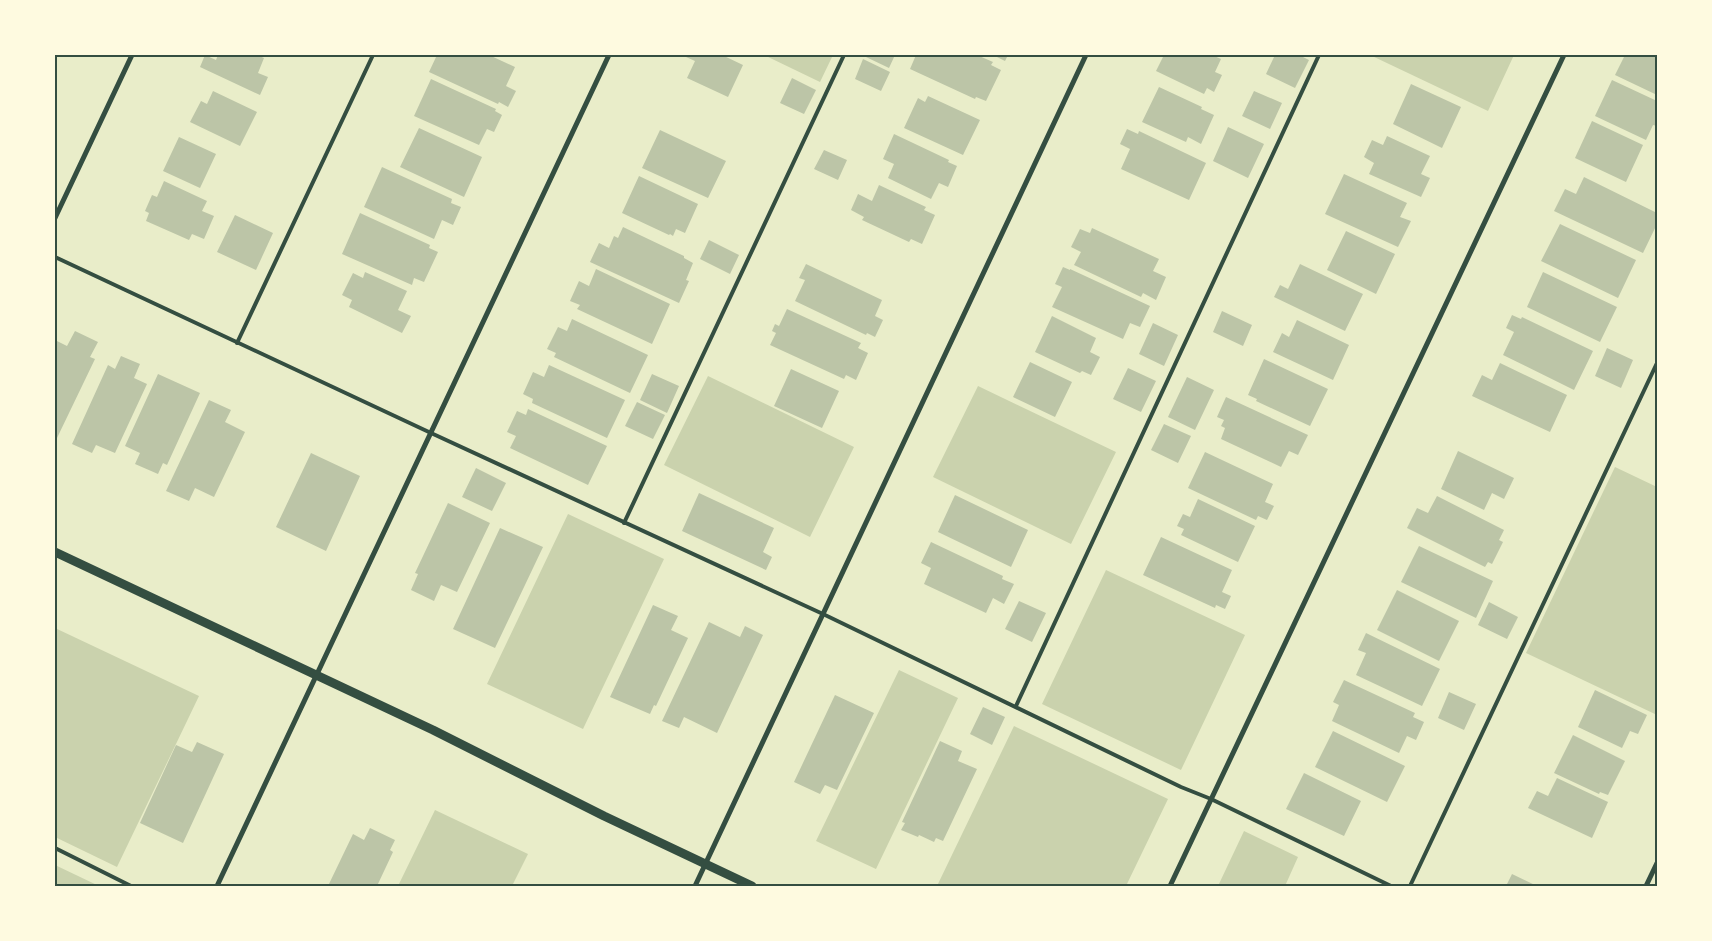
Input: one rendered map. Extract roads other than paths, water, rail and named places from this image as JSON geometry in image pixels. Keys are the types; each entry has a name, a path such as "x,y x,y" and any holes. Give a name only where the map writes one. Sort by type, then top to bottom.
{"street":[{"path":"55,218 132,55"},
{"path":"216,886 608,55"},
{"path":"695,886 1086,55"},
{"path":"1170,886 1564,55"},
{"path":"55,552 279,658 317,674 604,816 752,886"},
{"path":"1646,886 1657,864"}],"lane":[{"path":"237,343 372,55"},
{"path":"624,523 844,55"},
{"path":"1016,706 1320,55"},
{"path":"55,257 823,614 1391,886"},
{"path":"1410,886 1657,363"},
{"path":"55,848 130,886"}]}
